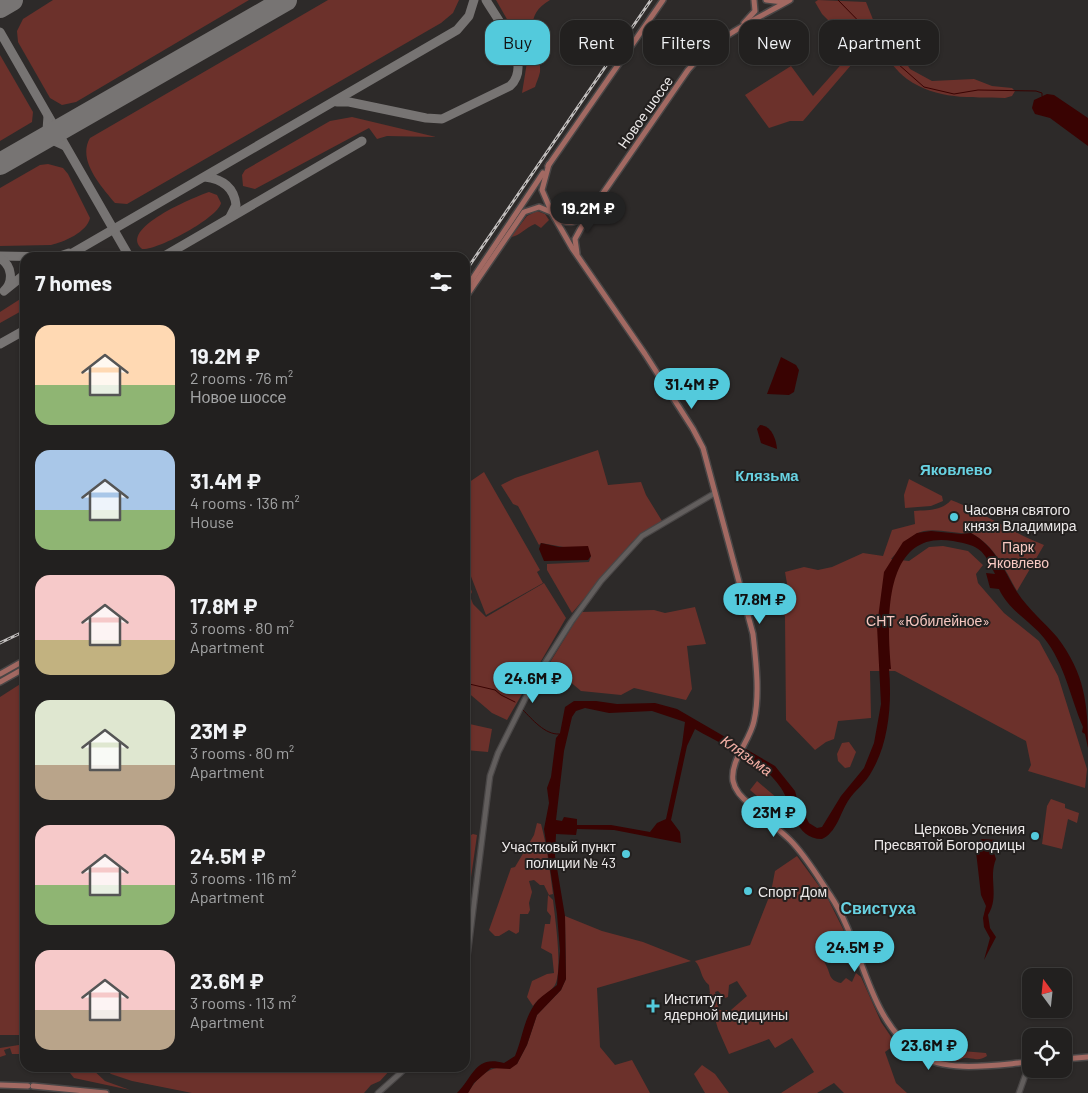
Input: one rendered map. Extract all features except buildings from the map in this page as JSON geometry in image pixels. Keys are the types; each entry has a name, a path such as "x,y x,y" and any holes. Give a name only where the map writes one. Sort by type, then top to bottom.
{"main road":[{"path":"470,282 549,164 663,0"},
{"path":"738,28 755,11 754,0"},
{"path":"766,0 774,2 789,0"},
{"name":"Новое шоссе","path":"470,291 528,209 539,207 565,222 574,223 590,212 688,70 711,46 738,28 789,0"},
{"path":"549,164 542,190 553,215 578,256 693,429 706,458 752,634 756,712 748,739 737,760 733,778 738,792 792,842 831,897 848,927 880,1009 889,1024 909,1047 929,1060 952,1065 1022,1062"},
{"path":"578,256 575,239 590,212"},
{"path":"1,674 20,663"},
{"path":"0,682 20,671"},
{"path":"1072,1058 1088,1057"},
{"path":"0,1085 106,1093"}],"street":[{"path":"470,935 490,776 498,753 536,677 580,609 636,541 715,493"},
{"path":"378,1093 402,1072"},
{"path":"1019,1093 1025,1078"}],"green space":[{"path":"53,0 249,0 76,102 62,105 50,98 18,42 17,31 23,19"},
{"path":"328,0 459,0 453,13 441,23 127,204 115,203 92,172 86,155 90,138"},
{"path":"496,0 550,0 540,7 534,20 507,20"},
{"path":"818,0 866,2 873,20 828,20 815,2"},
{"path":"0,55 33,112 32,122 0,141"},
{"path":"527,65 540,65 540,74 535,87 522,93"},
{"path":"841,65 851,65 803,121 790,121 769,128 745,95 791,66 813,96"},
{"path":"893,65 907,65 910,69 932,81 974,79 992,86 1012,88 1015,91 1012,96 1005,98 954,96 930,91 903,76"},
{"path":"352,117 436,137 387,136 377,139 369,128 255,189 243,186 242,175 245,170 330,121"},
{"path":"48,164 63,168 68,174 90,218 88,223 74,236 51,245 0,246 0,188 40,165"},
{"path":"209,192 217,195 221,203 209,217 186,232 160,245 142,249 137,241 140,232 148,223 175,207"},
{"path":"537,211 545,214 549,220 541,228 535,224 511,237 527,216"},
{"path":"20,299 20,312 0,323 0,312"},
{"path":"598,450 608,485 641,482 646,495 662,521 632,542 572,613 547,570 547,564 589,562 591,556 569,548 541,543 539,545 518,506 513,504 501,485 515,478"},
{"path":"484,472 540,570 537,572 543,583 486,615 470,574 470,482"},
{"path":"909,479 942,496 943,501 931,506 905,508 904,495"},
{"name":"СНТ «Юбилейное»","path":"951,500 1044,545 1017,591 993,551 971,533 936,530 922,531 909,539 891,559 909,561 929,547 943,546 968,551 983,565 976,574 978,583 1004,613 1039,641 1058,676 1087,769 1085,788 1028,771 1031,765 1026,741 895,671 870,671 871,718 838,721 834,739 815,750 786,720 785,617 782,604 790,601 785,572 804,567 818,570 832,567 863,553 883,556 892,530 915,524 914,511 939,508"},
{"path":"544,583 566,618 507,720 492,713 470,694 470,596 473,604 486,617"},
{"path":"695,607 706,644 687,646 692,689 686,700 634,688 621,695 581,691 549,664 581,612 654,610 665,613"},
{"path":"20,684 20,1035 0,1035 0,697"},
{"path":"470,724 492,729 488,752 470,750"},
{"path":"849,742 856,752 850,767 845,768 838,761 837,754 842,743"},
{"path":"757,781 777,798 770,807 750,790"},
{"path":"1051,799 1065,804 1065,808 1079,813 1077,823 1068,819 1062,849 1042,844 1047,806"},
{"path":"537,823 541,824 543,832 553,894 549,895 544,885 540,885 534,880 529,881 532,892 529,903 530,910 528,914 520,914 519,932 516,934 509,930 499,936 495,936 489,930 511,868 515,867 534,835"},
{"path":"477,835 470,885 470,836"},
{"path":"797,856 827,897 848,939 847,942 841,943 834,949 820,949 818,956 825,963 830,976 837,982 841,983 846,978 852,982 856,973 861,977 881,1022 896,1044 885,1052 896,1083 907,1093 844,1093 834,1083 817,1093 781,1093 814,1072 792,1038 775,1048 769,1039 729,1054 718,1029 708,995 710,993 709,985 695,961 750,945 771,892 775,871","holes":["737,981 747,996 731,1010 719,1010 715,992 718,991 725,998 728,997 729,985"]},
{"path":"548,895 553,900 558,944 557,978 553,988 533,1006 527,997 532,981 554,973 552,954 541,948 545,924 550,924 551,916 547,911"},
{"path":"565,916 602,931 643,942 691,961 597,988 600,1047 615,1065 632,1060 650,1093 468,1093 478,1079 488,1071 517,1064 527,1045 537,1015 561,990 566,979"},
{"path":"916,1034 937,1049 986,1053 987,1056 980,1059 966,1058 955,1061 933,1057 914,1047 905,1036"},
{"path":"20,1045 20,1054 12,1054 10,1048 4,1050 6,1055 0,1057 0,1048"},
{"path":"702,1065 715,1074 729,1093 705,1093 694,1074"},
{"path":"95,1072 105,1081 130,1090 74,1078 70,1073"},
{"path":"109,1072 388,1072 364,1093 192,1093 132,1081"}],"water":[{"path":"1047,94 1054,95 1088,118 1088,146 1050,118 1035,114 1032,108 1034,100"},
{"path":"781,357 796,365 799,370 794,392 789,395 767,394"},
{"path":"760,425 770,430 777,449 761,443 757,429"},
{"path":"931,531 971,533 993,552 1021,598 1057,637 1074,664 1086,703 1088,748 1085,734 1082,732 1083,727 1057,659 1044,638 1008,603 999,589 990,588 986,573 995,574 984,554 975,547 953,541 930,541 913,549 901,564 894,583 890,605 891,669 889,669 890,695 886,735 878,760 870,775 848,801 831,832 822,839 813,838 805,834 800,828 781,788 773,778 753,761 695,729 687,746 671,820 680,832 681,843 614,830 577,829 576,835 556,834 555,856 565,916 566,979 561,990 537,1015 527,1045 517,1064 510,1069 491,1068 474,1083 468,1093 457,1093 481,1064 494,1061 504,1063 515,1056 533,1006 557,985 560,951 557,914 544,829 549,803 547,788 551,777 556,738 560,733 565,707 574,701 596,701 617,704 655,703 677,709 775,766 795,791 798,802 809,823 817,828 822,827 841,796 864,768 874,743 881,704 877,626 884,572 903,542 917,533","holes":["585,708 609,713 652,711 685,722 666,819 657,823 650,832 611,825 577,825 577,819 564,817 562,821 556,820 564,751 572,717 576,711"]},
{"path":"541,543 559,547 588,546 591,556 588,560 544,561 539,549"},
{"path":"982,839 997,840 998,846 994,853 996,859 993,873 994,894 988,915 990,928 996,937 984,960 990,938 984,927 983,918 986,906 981,895 975,843"}],"waterway":[{"path":"838,0 880,43 889,56 924,87 954,94 978,90 1036,91 1042,93 1042,96"},
{"path":"470,684 495,690 515,702"},
{"path":"523,710 544,729 554,734 559,734"}],"taxiway":[{"path":"74,252 457,30 469,16 474,0"},
{"path":"337,102 349,102 426,118 442,119 510,86 516,77 518,66 516,55 512,43 486,0"},
{"path":"0,32 127,252"},
{"path":"48,116 47,130 39,142 52,140 65,146"},
{"path":"171,252 362,141"},
{"path":"205,177 222,182 233,193 236,205 230,217"},
{"path":"0,256 20,256"},
{"path":"0,258 7,265 10,274 9,283 4,291 20,278"},
{"path":"0,344 20,333"}],"runway":[{"path":"0,7 12,0"},
{"path":"0,164 286,0"}],"railway":[{"path":"470,265 651,0"},
{"path":"0,643 20,633"}],"place":[{"name":"Часовня святого князя Владимира","path":"954,517"},
{"name":"Церковь Успения Пресвятой Богородицы","path":"1035,836"},
{"name":"Участковый пункт полиции № 43","path":"626,854"},
{"name":"Спорт Дом","path":"748,891"},
{"name":"Институт ядерной медицины","path":"653,1006"}],"district":[{"name":"Яковлево","path":"956,469"},
{"name":"Клязьма","path":"767,475"},
{"name":"Свистуха","path":"878,907"}],"park label":[{"name":"Парк Яковлево","path":"1018,554"}]}
